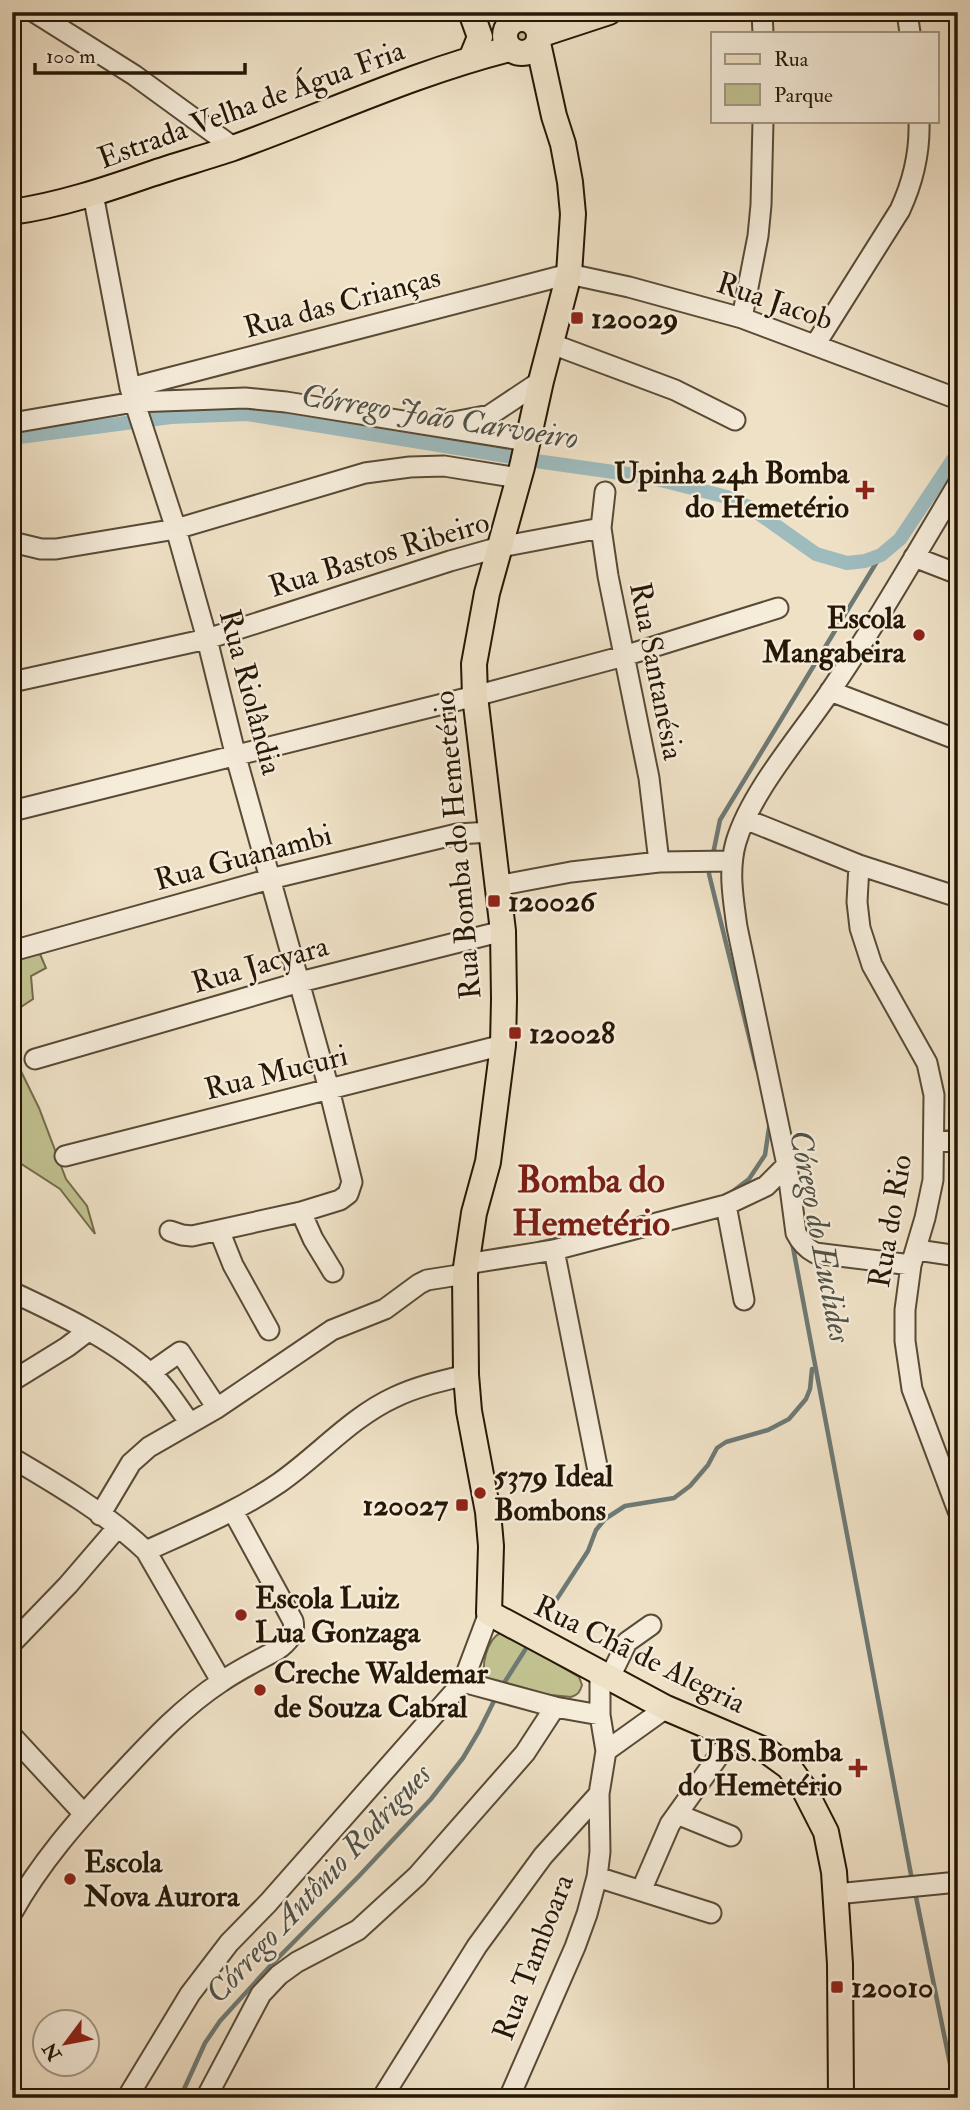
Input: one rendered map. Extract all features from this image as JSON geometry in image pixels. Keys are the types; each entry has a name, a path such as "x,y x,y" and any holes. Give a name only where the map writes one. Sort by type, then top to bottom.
{"main road":[{"path":"471,12 480,37 471,59"},
{"name":"Estrada Velha de Água Fria","path":"12,212 42,208 93,194 233,147 471,59 522,31 609,12"},
{"name":"Rua Bomba do Hemetério","path":"490,1577 488,1512 469,1411 466,1375 465,1269 474,1213 488,1162 503,1045 503,931 474,696 474,664 487,593 569,274 573,214 563,144 522,31"},
{"name":"Rua Chã de Alegria","path":"490,1577 489,1613 666,1708 766,1751 789,1767 803,1787 826,1832 834,1872 840,1964 841,2098"}],"street":[{"path":"34,12 60,19 233,147"},
{"path":"762,12 763,32"},
{"path":"907,12 910,32"},
{"path":"742,318 758,236 763,122"},
{"path":"815,345 908,193 919,139 919,122"},
{"name":"Rua Riolândia","path":"93,194 135,403 176,529 207,639 236,757 300,982 352,1182 348,1194 340,1200 301,1212"},
{"name":"Rua Jacob","path":"569,274 629,287 742,318 958,399"},
{"name":"Rua das Crianças","path":"135,403 569,274"},
{"path":"552,344 675,390 735,420"},
{"path":"430,426 490,415 541,381"},
{"path":"12,423 135,403 245,398 286,402 430,426 523,460"},
{"path":"12,542 41,549 56,549 176,529 365,473 410,467 523,460"},
{"path":"718,861 770,776 830,691 958,484"},
{"name":"Rua Santanésia","path":"605,492 601,528 608,576 649,778 659,862"},
{"name":"Rua Bastos Ribeiro","path":"12,682 207,639 500,547 601,528"},
{"path":"914,557 958,573"},
{"path":"12,811 474,696 624,656 778,608"},
{"path":"830,691 958,740"},
{"path":"745,819 859,865 958,897"},
{"name":"Rua Guanambi","path":"12,951 270,879 457,834 491,832"},
{"path":"497,886 571,872 659,862 718,861"},
{"path":"718,861 732,892 778,1125 783,1170 800,1242 815,1253 958,1256"},
{"name":"Rua do Rio","path":"859,865 856,902 860,928 872,965 927,1063 934,1095 933,1180 914,1257 905,1310 907,1364 912,1390 958,1511"},
{"name":"Rua Jacyara","path":"35,1059 300,982 503,931"},
{"name":"Rua Mucuri","path":"65,1156 503,1045"},
{"path":"934,1140 958,1142"},
{"path":"100,1515 131,1463 149,1447 216,1408 332,1330 348,1322 374,1315 419,1284 465,1269 554,1250 726,1205 766,1186 783,1170"},
{"path":"726,1205 744,1300"},
{"path":"170,1231 192,1236 301,1212 313,1239 333,1272"},
{"path":"219,1230 233,1265 269,1331"},
{"path":"554,1250 598,1476"},
{"path":"12,1292 88,1331 150,1373 164,1387 190,1423"},
{"path":"12,1381 88,1331"},
{"path":"150,1373 180,1352 216,1408"},
{"path":"146,1551 233,1511 279,1483 362,1417 392,1398 421,1386 466,1375"},
{"path":"12,1458 42,1475 131,1536 146,1551 222,1681"},
{"path":"12,1913 40,1868 84,1814 169,1723 222,1681 284,1645 295,1629 233,1511"},
{"path":"12,1643 68,1585 117,1528"},
{"path":"127,2098 190,1994 229,1943 268,1903 463,1682 489,1613"},
{"path":"605,1676 627,1642 651,1625"},
{"name":"Rua Tamboara","path":"509,2098 575,1947 597,1877 600,1852 599,1794 606,1751 600,1714 605,1676"},
{"path":"463,1682 555,1707 600,1714"},
{"path":"206,2098 261,1994 279,1975 298,1962 358,1930 409,1884 525,1753 555,1707"},
{"path":"606,1751 666,1708"},
{"path":"12,1736 84,1814"},
{"path":"641,1891 670,1824 733,1736"},
{"path":"382,2098 477,1945 543,1856 599,1794"},
{"path":"677,1814 731,1836"},
{"path":"597,1877 712,1913"},
{"path":"836,1894 958,1882"}],"green space":[{"path":"516,21 532,27 536,45 525,51 511,47 507,30"},
{"path":"40,954 46,968 31,976 33,999 21,1007 15,1059 39,1108 66,1179 87,1206 95,1234 60,1189 20,1163 12,1149 12,959"},
{"path":"500,1633 579,1677 582,1685 578,1693 571,1697 531,1693 485,1679 486,1653 495,1636"}],"waterway":[{"name":"Córrego João Carvoeiro","path":"12,438 171,417 247,414 649,477 727,497 751,508 816,554 847,563 865,561 881,555 900,539 958,452"},
{"name":"Córego do Euclides","path":"713,854 720,820 881,555"},
{"name":"Córego do Euclides","path":"710,866 709,874 757,1069"},
{"path":"728,1195 749,1179 765,1155 770,1121"},
{"path":"539,1243 585,1232"},
{"name":"Córego do Euclides","path":"792,1242 912,1880"},
{"name":"Córrego Antônio Rodrigues","path":"551,1608 605,1519 625,1506 674,1498 690,1486 708,1465 717,1448 726,1442 768,1430 789,1419 806,1399 812,1369"},
{"name":"Córrego Antônio Rodrigues","path":"504,1683 525,1650"},
{"name":"Córrego Antônio Rodrigues","path":"180,2098 205,2043 220,2021 431,1799 463,1758 494,1701"},
{"name":"Córego do Euclides","path":"915,1892 957,2098"}],"place":[{"name":"120029","path":"577,318"},
{"name":"Upinha 24h Bomba do Hemetério","path":"865,490"},
{"name":"Escola Mangabeira","path":"919,635"},
{"name":"120026","path":"494,901"},
{"name":"120028","path":"515,1033"},
{"name":"5379 Ideal Bombons","path":"480,1493"},
{"name":"120027","path":"462,1505"},
{"name":"Escola Luiz Lua Gonzaga","path":"241,1615"},
{"name":"Creche Waldemar de Souza Cabral","path":"260,1690"},
{"name":"UBS Bomba do Hemetério","path":"858,1768"},
{"name":"Escola Nova Aurora","path":"70,1879"},
{"name":"120010","path":"837,1987"}],"district":[{"name":"Bomba do Hemetério","path":"591,1200"}]}
